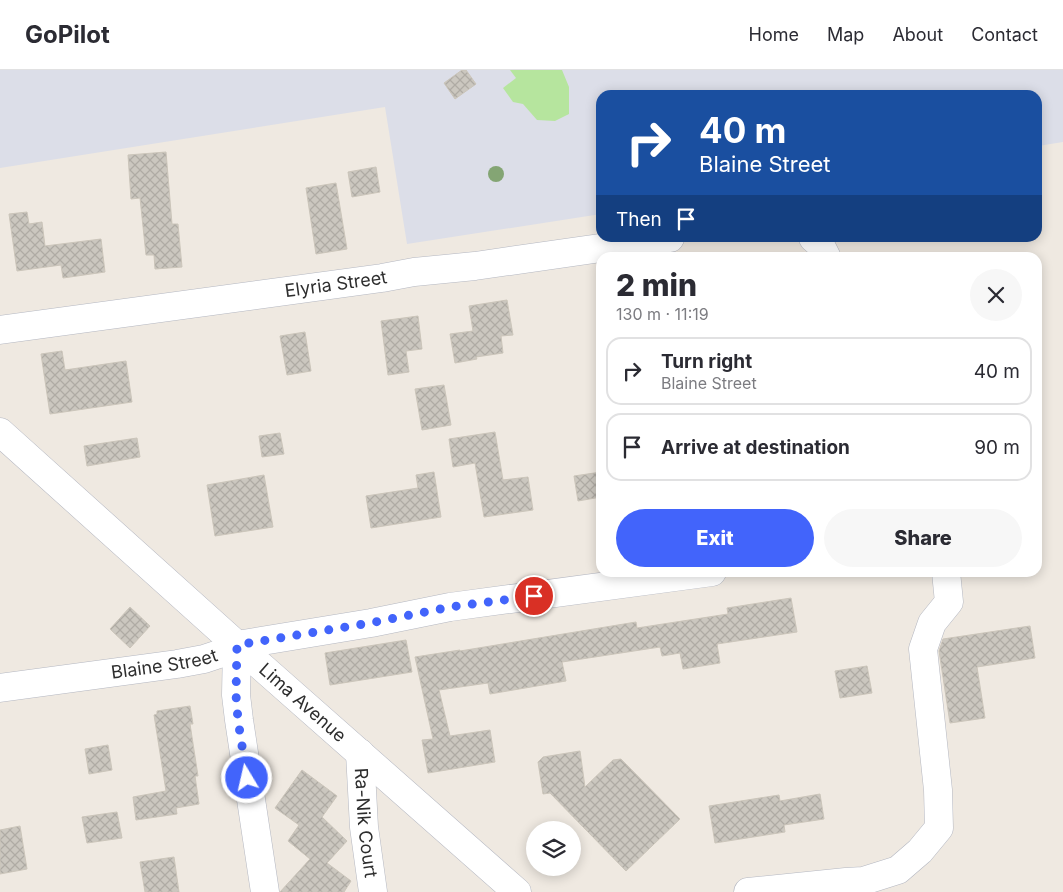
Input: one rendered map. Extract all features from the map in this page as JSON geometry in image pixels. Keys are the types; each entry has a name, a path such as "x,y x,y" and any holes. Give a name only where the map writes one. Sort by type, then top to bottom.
{"street":[{"name":"Elyria Street","path":"0,330 642,242"},
{"name":"Lima Avenue","path":"0,432 237,645 517,892"},
{"name":"Blaine Street","path":"0,688 177,664 204,659 237,645 370,623 450,607 675,577"},
{"path":"748,892 863,881 898,870 920,851 939,828 938,790 923,649 932,623 949,602 946,577"},
{"path":"237,645 236,695 238,720 265,892"},
{"name":"Ra-Nik Court","path":"360,753 364,827 373,892"}],"shaded area":[{"path":"0,70 1063,70 1063,142 1042,145 1042,90 596,90 596,215 407,244 385,107 0,168"}],"green space":[{"path":"510,70 562,70 569,87 569,114 555,121 537,120 523,104 513,102 503,88 516,78"}],"building":[{"path":"462,70 466,70 476,84 455,99 444,83"},
{"path":"166,152 172,224 178,224 182,267 155,269 154,255 146,255 140,198 131,199 128,155"},
{"path":"376,167 380,192 352,197 348,172"},
{"path":"336,183 347,249 316,254 306,188"},
{"path":"27,212 29,224 42,222 45,246 101,239 105,272 63,278 61,265 17,271 9,214"},
{"path":"507,300 513,335 501,336 503,353 476,357 477,359 455,363 450,334 473,331 469,306"},
{"path":"418,316 422,349 406,351 409,372 388,375 381,321"},
{"path":"305,332 311,371 287,375 280,336"},
{"path":"62,351 65,370 126,361 132,402 50,414 41,354"},
{"path":"444,385 451,425 422,430 415,389"},
{"path":"495,432 503,480 528,477 533,510 484,517 475,463 453,467 449,439"},
{"path":"280,433 284,454 262,457 259,436"},
{"path":"137,438 140,457 87,466 84,446"},
{"path":"434,472 441,517 371,528 366,496 418,488 416,475"},
{"path":"596,473 596,498 578,501 574,476"},
{"path":"264,475 273,527 215,536 207,485"},
{"path":"791,598 797,632 717,644 720,663 683,669 680,653 662,656 660,647 562,662 566,681 490,694 488,683 439,690 450,736 490,730 495,762 428,773 422,740 433,739 415,657 636,622 637,628 728,614 727,608"},
{"path":"130,607 150,626 130,648 110,629"},
{"path":"1030,626 1035,658 977,667 985,718 950,723 939,651 943,639"},
{"path":"406,640 412,672 330,685 325,653"},
{"path":"867,666 872,693 840,698 835,671"},
{"path":"190,706 193,724 190,724 198,776 195,776 199,804 176,808 177,814 136,820 133,797 166,791 154,715 157,714 157,711"},
{"path":"108,745 112,770 89,774 85,749"},
{"path":"580,751 585,787 613,760 621,759 680,819 626,871 581,825 581,821 577,821 550,793 543,794 538,762 543,757"},
{"path":"302,770 337,796 322,817 347,841 327,863 351,881 344,892 280,892 310,859 288,841 299,825 275,808"},
{"path":"820,794 824,819 784,825 785,832 715,843 709,806 779,795 780,801"},
{"path":"117,812 122,838 87,843 82,817"},
{"path":"20,826 27,869 0,874 0,830"},
{"path":"174,857 179,892 145,892 140,862"}],"route":[{"path":"247,778 236,695 237,645 370,623 450,607 534,596"}]}
